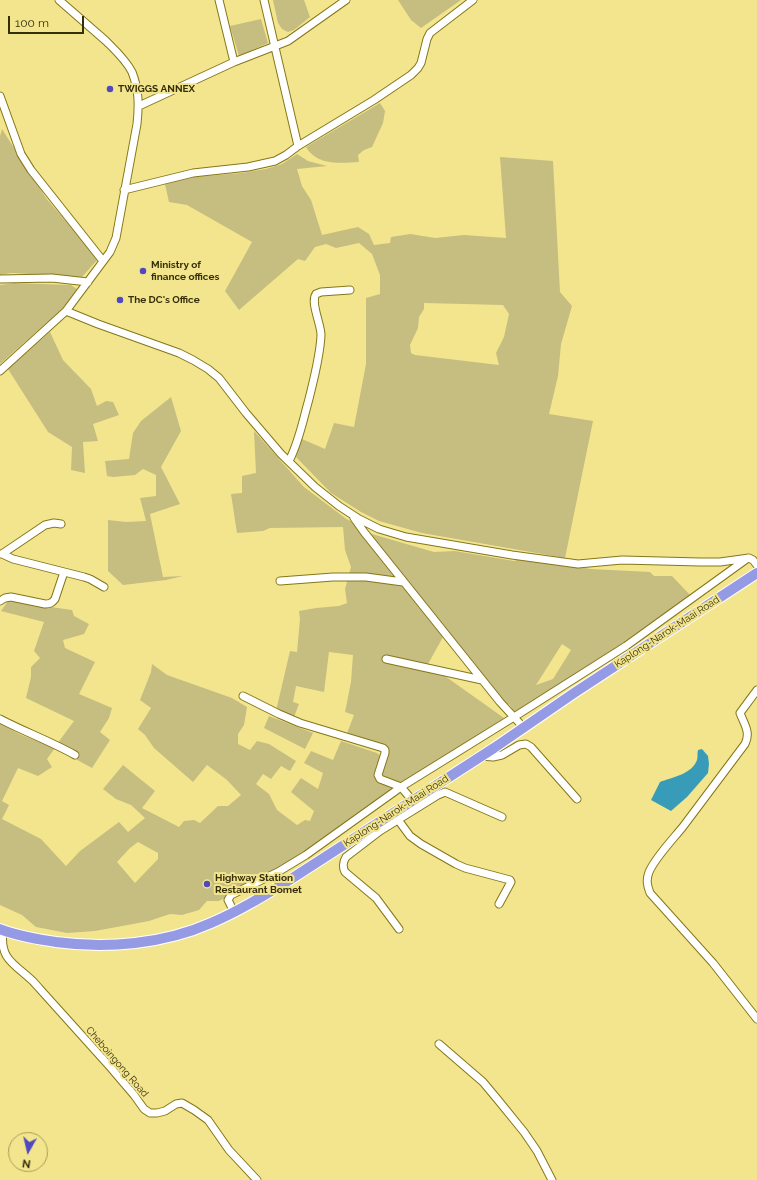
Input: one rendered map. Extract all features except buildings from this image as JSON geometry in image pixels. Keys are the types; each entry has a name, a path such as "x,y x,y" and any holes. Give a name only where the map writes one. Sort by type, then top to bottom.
{"highway":[{"name":"Kaplong-Narok-Maai Road","path":"1,930 70,944 100,945 139,942 186,932 212,923 271,892 396,816 412,800 524,728 574,693 757,573"}],"street":[{"path":"0,371 66,311 110,252 116,238 134,140 139,106 135,82 131,71 118,53 59,0"},
{"path":"219,0 234,62"},
{"path":"264,0 298,146"},
{"path":"139,106 234,62 282,43 295,36 346,0"},
{"path":"124,190 193,173 248,168 275,161 411,75 421,63 426,39 430,32 473,0"},
{"path":"0,96 21,154 104,261"},
{"path":"0,279 52,278 88,282"},
{"path":"290,461 298,441 319,354 320,325 314,298 316,294 321,292 350,290"},
{"path":"66,311 179,353 208,369 219,378 246,413 281,454 290,461 315,487 352,515 379,529 406,538 578,564 622,560 720,562 749,558 757,565"},
{"path":"352,515 403,582 482,680 524,728"},
{"path":"1,554 45,525 54,523 61,524"},
{"path":"1,554 13,559 90,579 104,587"},
{"path":"234,912 228,897 264,880 306,855 401,787 626,646 749,558"},
{"path":"0,601 11,597 50,604 55,599 64,572"},
{"path":"280,581 333,577 366,577 403,582"},
{"path":"626,646 631,656"},
{"path":"386,659 482,680"},
{"path":"757,690 740,713 748,733 745,744 661,855 650,871 647,886 650,893 713,963 757,1019"},
{"path":"243,696 300,723 383,748 385,753 378,775 380,779 401,787 412,800"},
{"path":"0,719 75,755"},
{"path":"481,756 492,757 502,754 519,745 526,744 531,747 577,799"},
{"path":"399,929 376,898 345,872 343,862 346,857 380,831 396,816 445,792 502,817"},
{"path":"396,816 410,836 456,864 465,868 510,880 511,882 499,904"},
{"path":"264,880 271,892"},
{"name":"Cheboingong Road","path":"1,930 1,944 9,962 27,976 39,988 111,1068 144,1109 150,1113 157,1113 165,1111 176,1104 182,1103 194,1110 208,1120 229,1150 257,1180"},
{"path":"440,1044 483,1082 498,1100 524,1132 537,1151 552,1180"}],"shaded area":[{"path":"273,0 304,0 310,17 294,30 288,32 282,29 278,23"},
{"path":"398,0 461,0 421,28 411,20"},
{"path":"261,19 268,43 239,56 230,26"},
{"path":"380,103 385,111 383,123 372,147 364,150 358,155 359,162 330,162 316,158 306,147"},
{"path":"2,129 46,198 98,259 82,277 11,273 0,275 0,136"},
{"path":"297,154 308,161 327,166 297,169 302,186 311,200 322,235 358,227 369,234 374,245 390,243 391,237 410,234 435,238 464,235 506,238 500,157 553,161 560,292 572,306 561,344 558,376 549,414 593,421 565,558 422,533 379,521 361,512 331,493 296,457 302,439 325,449 334,423 354,427 366,364 366,298 380,294 380,275 372,254 359,243 336,248 326,244 315,247 305,261 298,259 239,310 225,291 252,242 187,205 169,202 165,184 184,178 241,173 266,169 282,164","holes":["424,303 503,305 509,314 504,337 496,353 499,365 415,355 411,353 410,345 418,328 419,317 424,309"]},
{"path":"14,283 71,285 77,289 62,309 0,364 0,285"},
{"path":"50,332 63,360 91,389 97,406 106,401 113,402 119,415 93,424 98,441 83,442 85,473 71,470 72,447 48,432 8,369"},
{"path":"171,397 181,431 161,467 180,504 150,514 163,577 183,576 166,580 123,585 108,571 108,520 126,522 146,521 140,498 156,496 156,475 143,469 135,475 113,477 107,476 105,461 129,459 133,433 141,421"},
{"path":"254,431 304,487 345,518 372,534 434,552 455,551 514,561 523,558 591,569 650,572 654,576 672,576 690,595 611,651 515,712 509,704 501,707 443,637 428,664 504,718 400,785 382,778 381,775 389,750 346,736 354,715 345,712 351,682 353,655 329,652 324,692 296,686 293,702 299,704 294,717 276,711 290,651 297,652 300,619 299,611 339,606 347,603 345,589 351,567 345,550 343,527 270,528 263,531 237,533 231,494 242,493 242,476 256,473","holes":["562,644 571,650 553,679 536,685"]},
{"path":"8,601 72,610 74,616 89,624 84,634 63,640 65,648 95,662 79,694 112,708 109,718 100,732 110,740 92,768 55,748 47,759 52,767 38,776 18,768 2,801 9,805 2,819 41,839 66,866 80,851 119,822 128,832 145,818 131,805 116,799 103,789 123,765 155,791 142,808 179,827 184,821 194,820 200,823 218,806 228,806 241,795 227,780 207,765 193,782 154,748 145,735 138,729 151,708 140,700 151,672 152,664 167,675 232,698 247,707 244,725 238,734 238,744 250,750 257,741 269,744 296,761 290,771 281,766 271,779 263,774 256,784 269,794 277,810 297,825 305,820 310,821 314,811 291,792 301,778 318,789 323,773 304,763 311,751 333,760 341,741 377,753 381,756 376,778 379,783 394,788 278,870 219,901 207,901 199,910 182,915 170,914 149,921 95,931 67,933 36,927 22,915 0,905 0,723 19,734 54,748 74,721 26,698 31,677 31,667 40,658 34,651 44,622 1,611","holes":["138,842 158,853 158,859 135,883 117,862"]},
{"path":"269,716 313,733 305,749 264,728"}],"water":[{"path":"702,749 708,756 708,773 687,797 671,811 651,800 660,782 687,772 695,765 698,750"}],"place":[{"name":"TWIGGS ANNEX","path":"110,89"},
{"name":"Ministry of finance offices","path":"143,271"},
{"name":"The DC's Office","path":"120,300"},
{"name":"Highway Station Restaurant Bomet","path":"207,884"}]}
